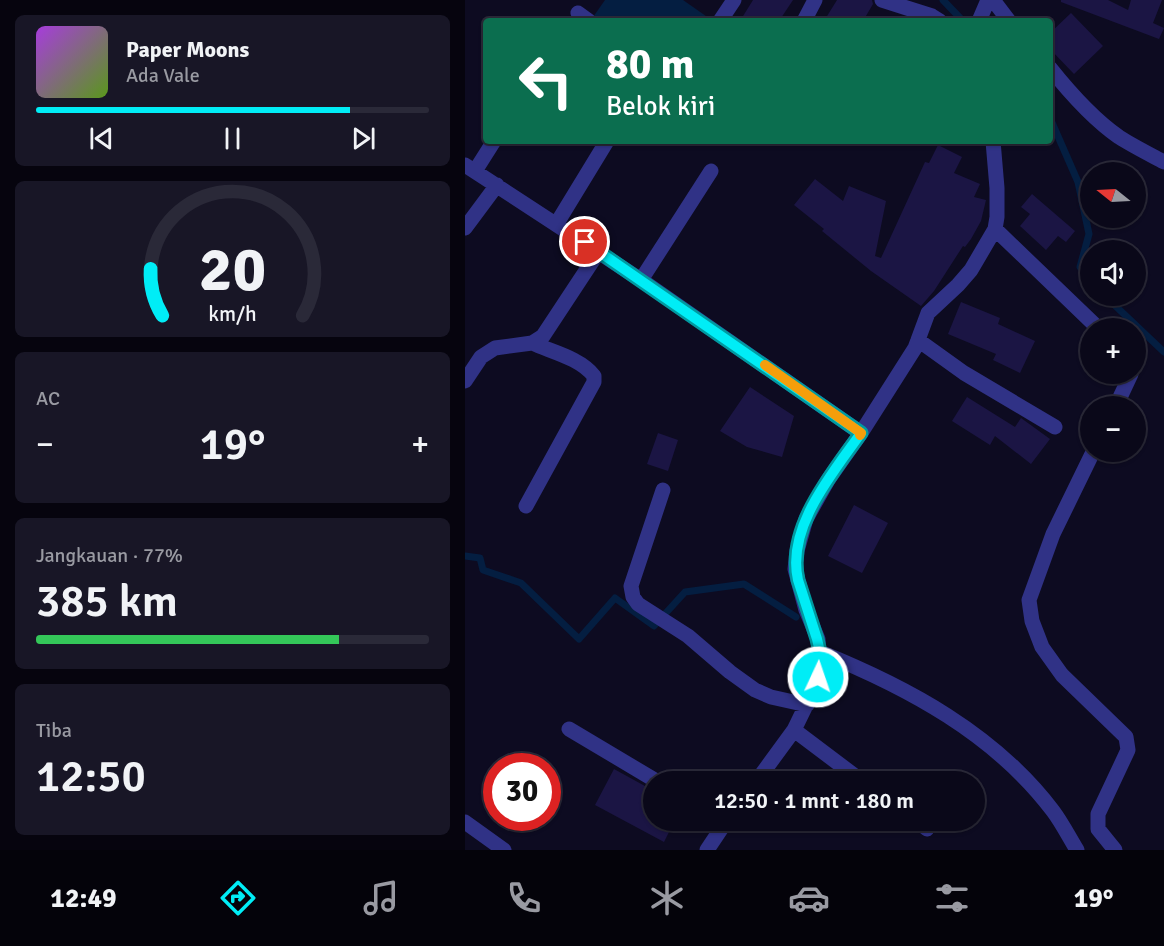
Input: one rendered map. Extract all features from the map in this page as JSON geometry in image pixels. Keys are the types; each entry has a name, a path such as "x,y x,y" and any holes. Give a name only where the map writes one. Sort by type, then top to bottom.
{"street":[{"path":"722,18 734,0"},
{"path":"806,18 816,0"},
{"path":"882,0 935,18"},
{"path":"981,18 990,0 1006,18"},
{"path":"1053,72 1109,129 1164,162"},
{"path":"490,144 470,168 599,251 861,433"},
{"path":"557,224 605,144"},
{"path":"764,771 793,730 807,705 818,677 820,652 795,569 797,551 813,503 915,348 928,313 971,270 995,229 997,188 993,144"},
{"path":"641,280 711,171"},
{"path":"465,228 497,185"},
{"path":"995,229 1088,318"},
{"path":"465,381 481,357 495,348 532,343 543,336 599,251"},
{"path":"918,340 965,373 1055,427"},
{"path":"526,506 594,382 594,376 589,369 532,343"},
{"path":"1088,462 1053,534 1029,600 1032,621 1042,646 1062,675 1126,737 1128,750 1098,814 1098,829 1115,850"},
{"path":"663,490 631,586 633,597 638,604 688,636 755,690 771,697 807,705"},
{"path":"820,652 869,671 961,724 1002,756 1032,785 1054,812 1077,850"},
{"path":"569,729 643,773"},
{"path":"793,730 848,771"},
{"path":"465,822 504,850"},
{"path":"707,850 719,831"}],"water":[{"path":"605,0 683,0 709,18 592,18"}],"building":[{"path":"753,0 793,0 781,18 742,18"},
{"path":"837,0 872,0 873,4 865,18 826,18"},
{"path":"1061,0 1108,0 1128,10 1131,0 1162,0 1153,23 1164,28 1159,39 1061,2"},
{"path":"1071,13 1103,46 1074,74 1053,52 1053,30"},
{"path":"938,145 962,157 954,173 980,184 974,197 986,200 981,221 971,239 965,247 963,246 934,291 921,306 871,271 794,205 815,179 843,201 849,186 886,201 875,256 881,258 925,162 929,163"},
{"path":"1032,194 1075,231 1066,242 1058,236 1046,250 1020,226 1030,214 1021,207"},
{"path":"961,302 1000,318 998,324 1035,341 1020,373 993,360 996,354 948,334"},
{"path":"750,387 794,416 782,457 747,447 720,431"},
{"path":"967,397 1015,427 1021,418 1050,439 1031,464 995,436 990,445 952,421"},
{"path":"658,433 678,440 668,471 647,464"},
{"path":"854,505 888,523 862,573 828,556"},
{"path":"614,769 643,785 643,831 595,805"},
{"path":"643,831 670,831 664,842"}],"waterway":[{"path":"943,0 960,18"},
{"path":"1053,125 1078,182 1089,234 1087,240"},
{"path":"1116,306 1164,352"},
{"path":"465,556 480,558 483,570 521,583 579,639 615,598 654,626 685,592 744,584 796,617"}],"slow traffic":[{"path":"765,365 861,433 860,435"}],"route":[{"path":"585,242 861,433 813,503 797,551 795,569 820,652 818,677"}]}
